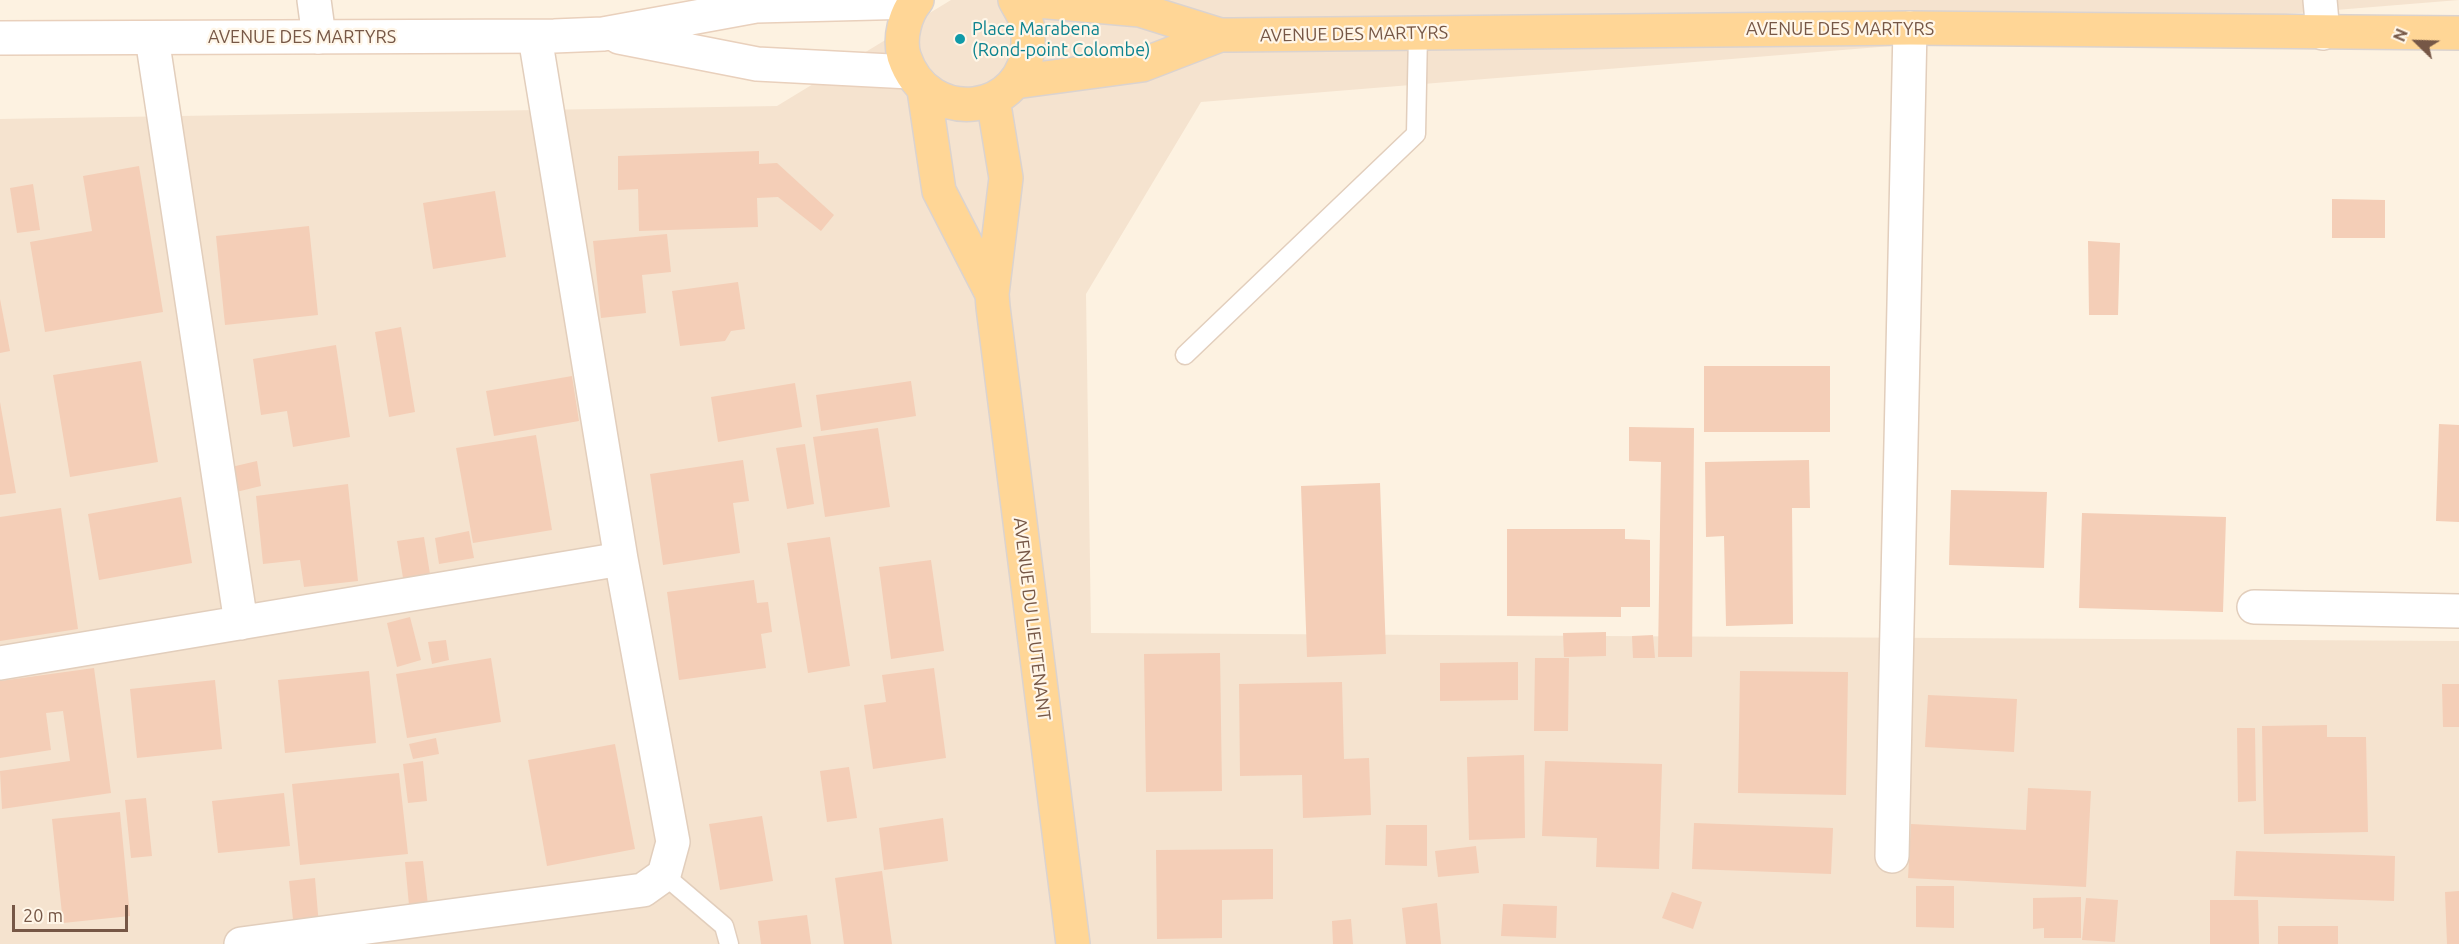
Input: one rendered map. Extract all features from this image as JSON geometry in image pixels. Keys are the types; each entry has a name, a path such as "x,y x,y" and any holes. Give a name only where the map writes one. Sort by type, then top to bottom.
{"main road":[{"path":"1004,91 1028,56 1028,26 1015,0"},
{"name":"AVENUE DES MARTYRS","path":"1026,0 1140,10 1220,35 1910,28 2459,33"},
{"name":"AVENUE DU LIEUTENANT","path":"916,1 904,24 902,49 916,81 939,192 992,294"},
{"name":"AVENUE DES MARTYRS","path":"916,81 945,102 969,105 1004,91 1142,65 1220,35"},
{"name":"AVENUE DU LIEUTENANT","path":"1004,91 1006,178 992,294 1073,944"}],"street":[{"path":"314,0 319,37"},
{"path":"2320,0 2323,33"},
{"name":"AVENUE DES MARTYRS","path":"0,38 535,37 603,34 756,6 916,1"},
{"path":"1892,856 1910,28"},
{"name":"AVENUE DES MARTYRS","path":"603,34 757,64 916,81"},
{"path":"241,944 643,890 664,875 673,842 621,559 535,37"},
{"path":"152,38 241,623"},
{"path":"0,663 621,559"},
{"path":"2254,607 2459,612"}],"lane":[{"path":"1185,355 1416,134 1418,33"},
{"path":"664,875 724,926 729,944"}],"shaded area":[{"path":"951,0 2459,0 1201,102 1086,294 1091,633 2459,641 2459,944 0,944 0,119 777,106"}],"building":[{"path":"759,151 759,164 777,163 834,215 821,231 778,197 757,198 758,227 639,231 638,189 618,190 618,156"},
{"path":"139,166 163,312 45,332 30,242 92,231 83,176"},
{"path":"33,184 40,230 17,233 10,188"},
{"path":"495,191 506,257 433,269 423,203"},
{"path":"2332,199 2385,200 2385,238 2332,238"},
{"path":"309,226 318,315 225,325 216,236"},
{"path":"667,234 671,272 642,275 646,313 601,318 593,241"},
{"path":"2088,241 2120,243 2118,315 2089,315"},
{"path":"738,282 745,329 731,331 725,341 680,346 672,291"},
{"path":"0,299 10,351 0,353"},
{"path":"401,327 415,412 389,417 375,332"},
{"path":"336,345 350,437 293,447 287,411 261,415 253,359"},
{"path":"141,361 158,462 70,477 53,375"},
{"path":"1704,366 1830,366 1830,432 1704,432"},
{"path":"572,376 579,421 494,436 486,391"},
{"path":"911,381 916,416 821,431 816,395"},
{"path":"795,383 802,427 718,442 711,397"},
{"path":"0,402 16,493 0,495"},
{"path":"2439,424 2459,425 2459,522 2436,521"},
{"path":"1629,427 1694,428 1692,657 1658,657 1661,462 1629,461"},
{"path":"878,428 890,507 825,517 813,437"},
{"path":"536,435 552,530 473,543 456,448"},
{"path":"805,444 814,504 787,509 776,448"},
{"path":"743,460 749,501 733,503 740,553 663,565 650,474"},
{"path":"1809,460 1810,508 1792,508 1793,624 1726,626 1724,536 1706,537 1705,462"},
{"path":"257,461 261,486 232,493 227,468"},
{"path":"1380,483 1386,654 1307,657 1301,486"},
{"path":"348,484 358,581 304,587 300,560 263,564 256,496"},
{"path":"1951,490 2047,492 2044,568 1949,565"},
{"path":"181,497 192,563 99,580 88,514"},
{"path":"61,508 78,629 0,641 0,517"},
{"path":"2082,513 2226,517 2223,612 2079,608"},
{"path":"1507,529 1625,529 1625,539 1650,540 1650,607 1621,607 1621,617 1507,616"},
{"path":"469,531 474,558 439,564 435,538"},
{"path":"424,537 430,574 403,578 397,541"},
{"path":"830,537 850,666 808,673 787,543"},
{"path":"931,560 944,651 891,659 879,567"},
{"path":"754,580 757,603 768,602 772,632 761,634 766,668 679,680 667,592"},
{"path":"410,617 421,660 397,667 387,623"},
{"path":"1606,632 1606,656 1564,657 1563,633"},
{"path":"1653,635 1655,658 1633,658 1632,636"},
{"path":"446,640 449,660 432,664 428,642"},
{"path":"1220,653 1222,791 1146,792 1144,654"},
{"path":"491,658 501,722 407,738 396,674"},
{"path":"1535,658 1569,658 1568,731 1534,731"},
{"path":"1518,662 1518,700 1440,701 1440,663"},
{"path":"94,668 111,793 2,809 0,771 70,761 63,711 46,713 51,750 0,758 0,681"},
{"path":"934,668 946,758 873,769 864,705 886,702 882,675"},
{"path":"369,671 376,743 285,753 278,680"},
{"path":"1740,671 1848,672 1846,795 1738,793"},
{"path":"215,680 222,749 137,758 130,689"},
{"path":"1342,682 1344,759 1369,758 1371,815 1303,818 1302,775 1240,776 1239,684"},
{"path":"2442,684 2459,684 2459,727 2443,727"},
{"path":"1928,695 2017,699 2014,752 1925,747"},
{"path":"2327,725 2327,737 2366,737 2368,832 2264,834 2262,726"},
{"path":"2237,728 2255,728 2256,801 2238,802"},
{"path":"436,738 439,754 413,759 409,744"},
{"path":"615,744 635,849 547,866 528,760"},
{"path":"1524,755 1525,838 1469,840 1467,757"},
{"path":"423,761 427,801 408,803 403,764"},
{"path":"1545,761 1662,764 1659,869 1596,867 1597,838 1542,836"},
{"path":"849,767 857,818 827,822 820,771"},
{"path":"399,773 408,854 300,865 292,784"},
{"path":"2028,788 2091,791 2086,887 1908,878 1911,824 2026,830"},
{"path":"284,793 290,846 218,853 212,801"},
{"path":"146,798 152,856 131,858 125,800"},
{"path":"120,812 130,916 63,923 52,819"},
{"path":"762,816 773,881 720,890 709,824"},
{"path":"943,818 948,861 884,870 879,828"},
{"path":"1694,823 1833,828 1831,874 1692,869"},
{"path":"1386,825 1427,825 1427,866 1385,865"},
{"path":"1476,846 1479,873 1438,877 1435,851"},
{"path":"1273,849 1273,899 1222,900 1222,938 1157,939 1156,850"},
{"path":"2236,851 2395,856 2394,901 2234,896"},
{"path":"423,861 429,914 410,916 405,862"},
{"path":"882,871 892,944 844,944 835,878"},
{"path":"315,878 319,926 294,929 289,881"},
{"path":"1916,886 1954,886 1954,928 1916,927"},
{"path":"2459,891 2459,944 2447,944 2445,892"},
{"path":"1672,892 1702,902 1693,929 1662,918"},
{"path":"2081,897 2081,938 2044,938 2044,928 2033,929 2033,898"},
{"path":"2086,898 2118,900 2115,942 2082,940"},
{"path":"2210,900 2258,900 2259,944 2210,944"},
{"path":"1437,903 1441,944 1406,944 1402,908"},
{"path":"1503,904 1557,906 1556,938 1501,936"},
{"path":"807,915 811,944 761,944 758,921"},
{"path":"1351,919 1353,944 1333,944 1332,921"},
{"path":"2278,926 2338,926 2338,944 2278,944"}],"place":[{"name":"Place Marabena (Rond-point Colombe)","path":"960,39"}]}
